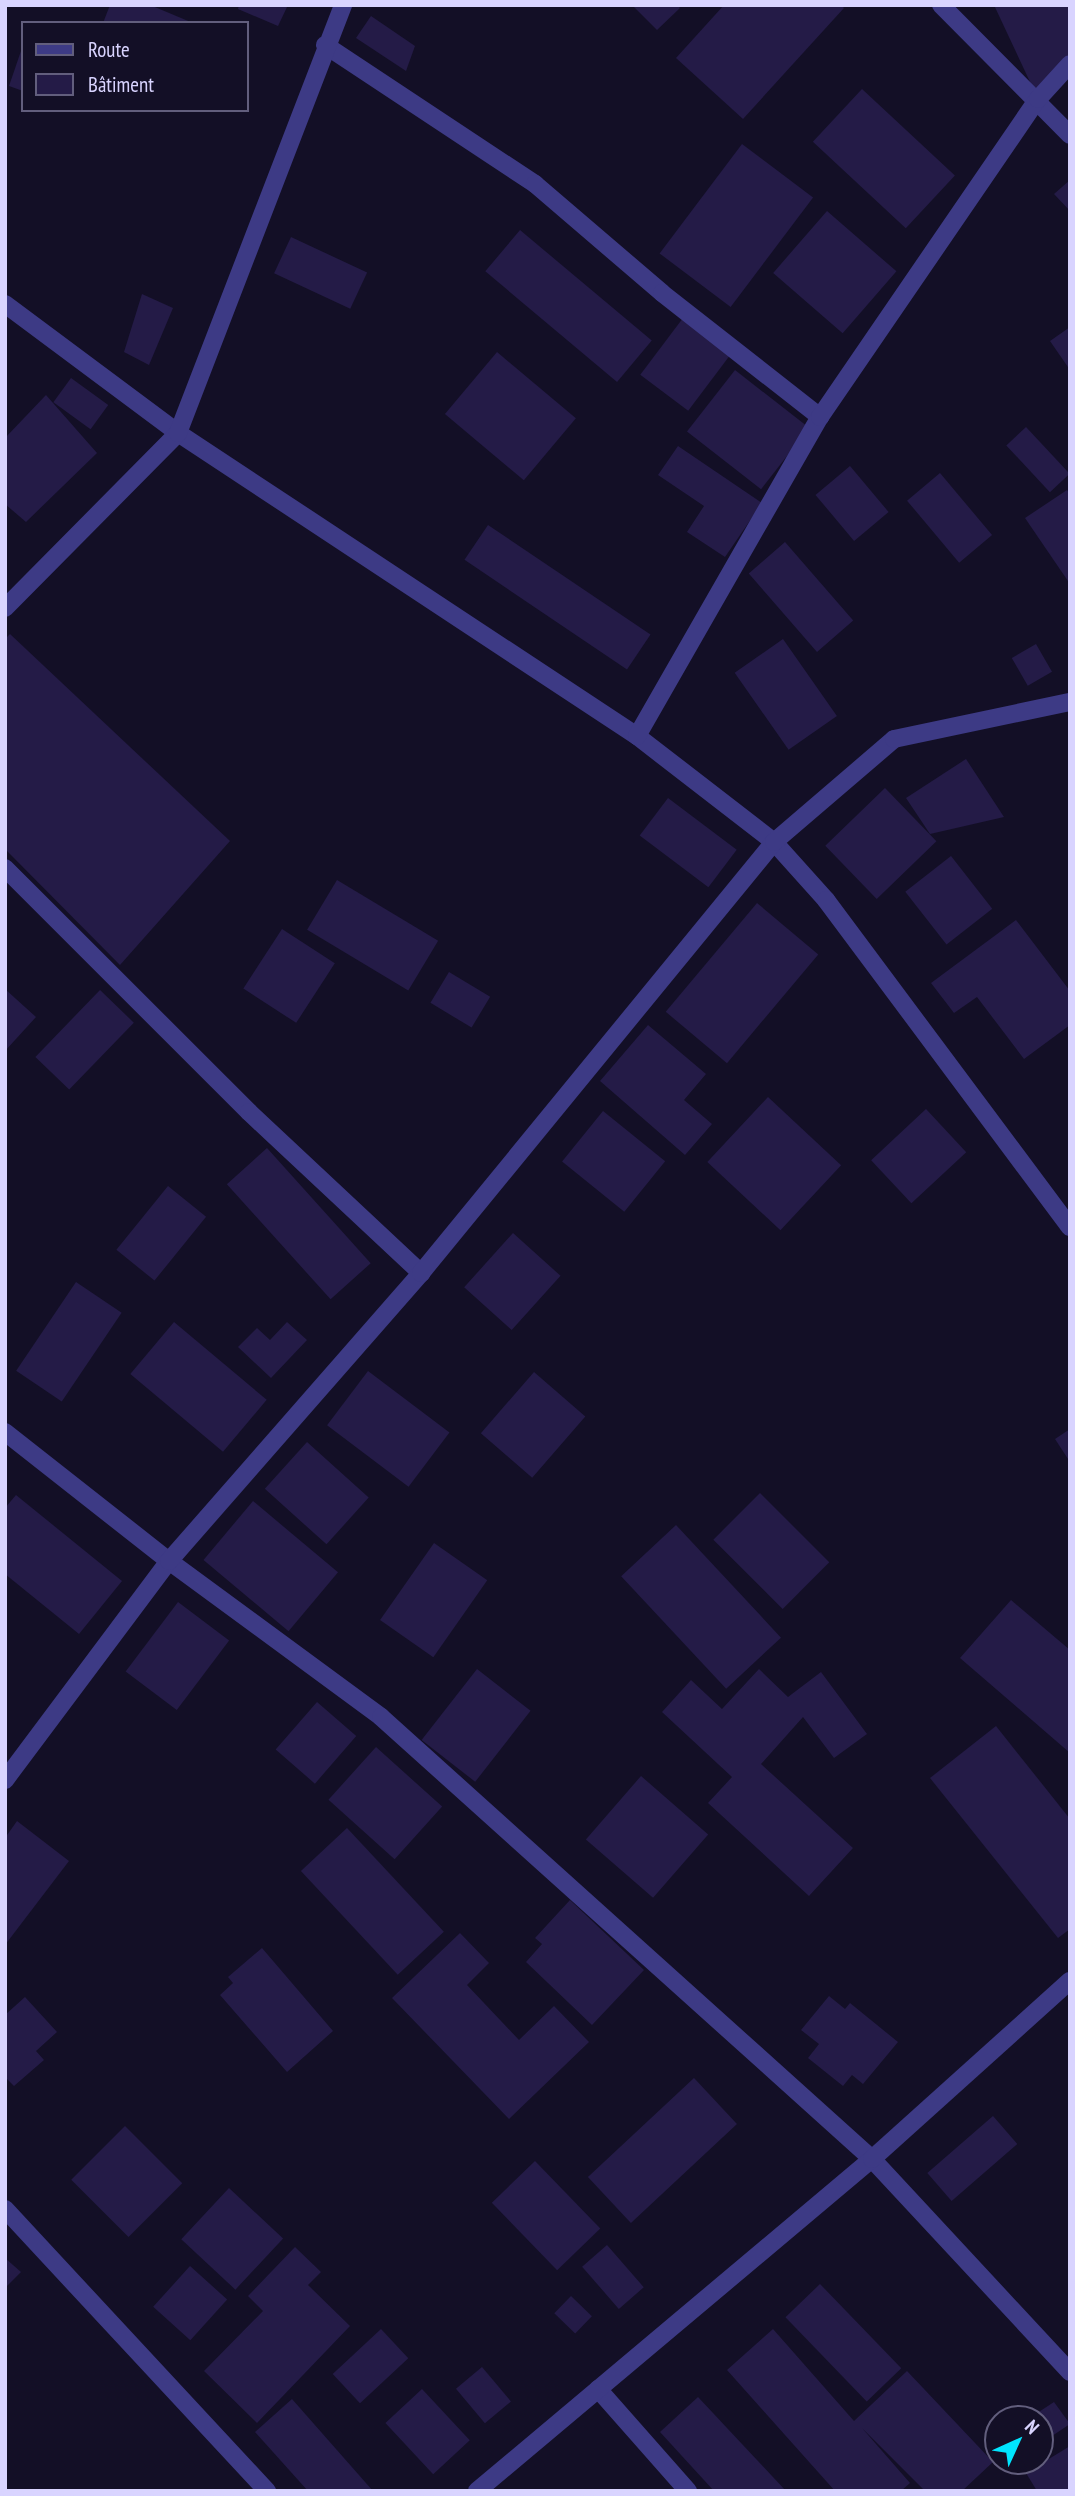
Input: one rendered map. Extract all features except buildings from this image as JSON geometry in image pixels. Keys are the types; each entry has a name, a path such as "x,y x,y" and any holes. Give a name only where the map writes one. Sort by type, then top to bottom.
{"street":[{"path":"5,608 178,433 325,45 343,5"},
{"path":"940,5 1038,99 1070,135"},
{"path":"325,45 535,184 662,293 820,417"},
{"path":"637,736 820,417 1038,99 1070,64"},
{"path":"5,304 178,433 637,736 774,842 826,900 1070,1227"},
{"path":"5,1780 169,1561 421,1273 774,842 894,739 1070,702"},
{"path":"5,868 249,1112 421,1273"},
{"path":"5,1432 169,1561 381,1717 872,2159 1070,2372"},
{"path":"477,2491 872,2159 1070,1981"},
{"path":"5,2208 267,2491"},
{"path":"598,2389 688,2491"}]}
